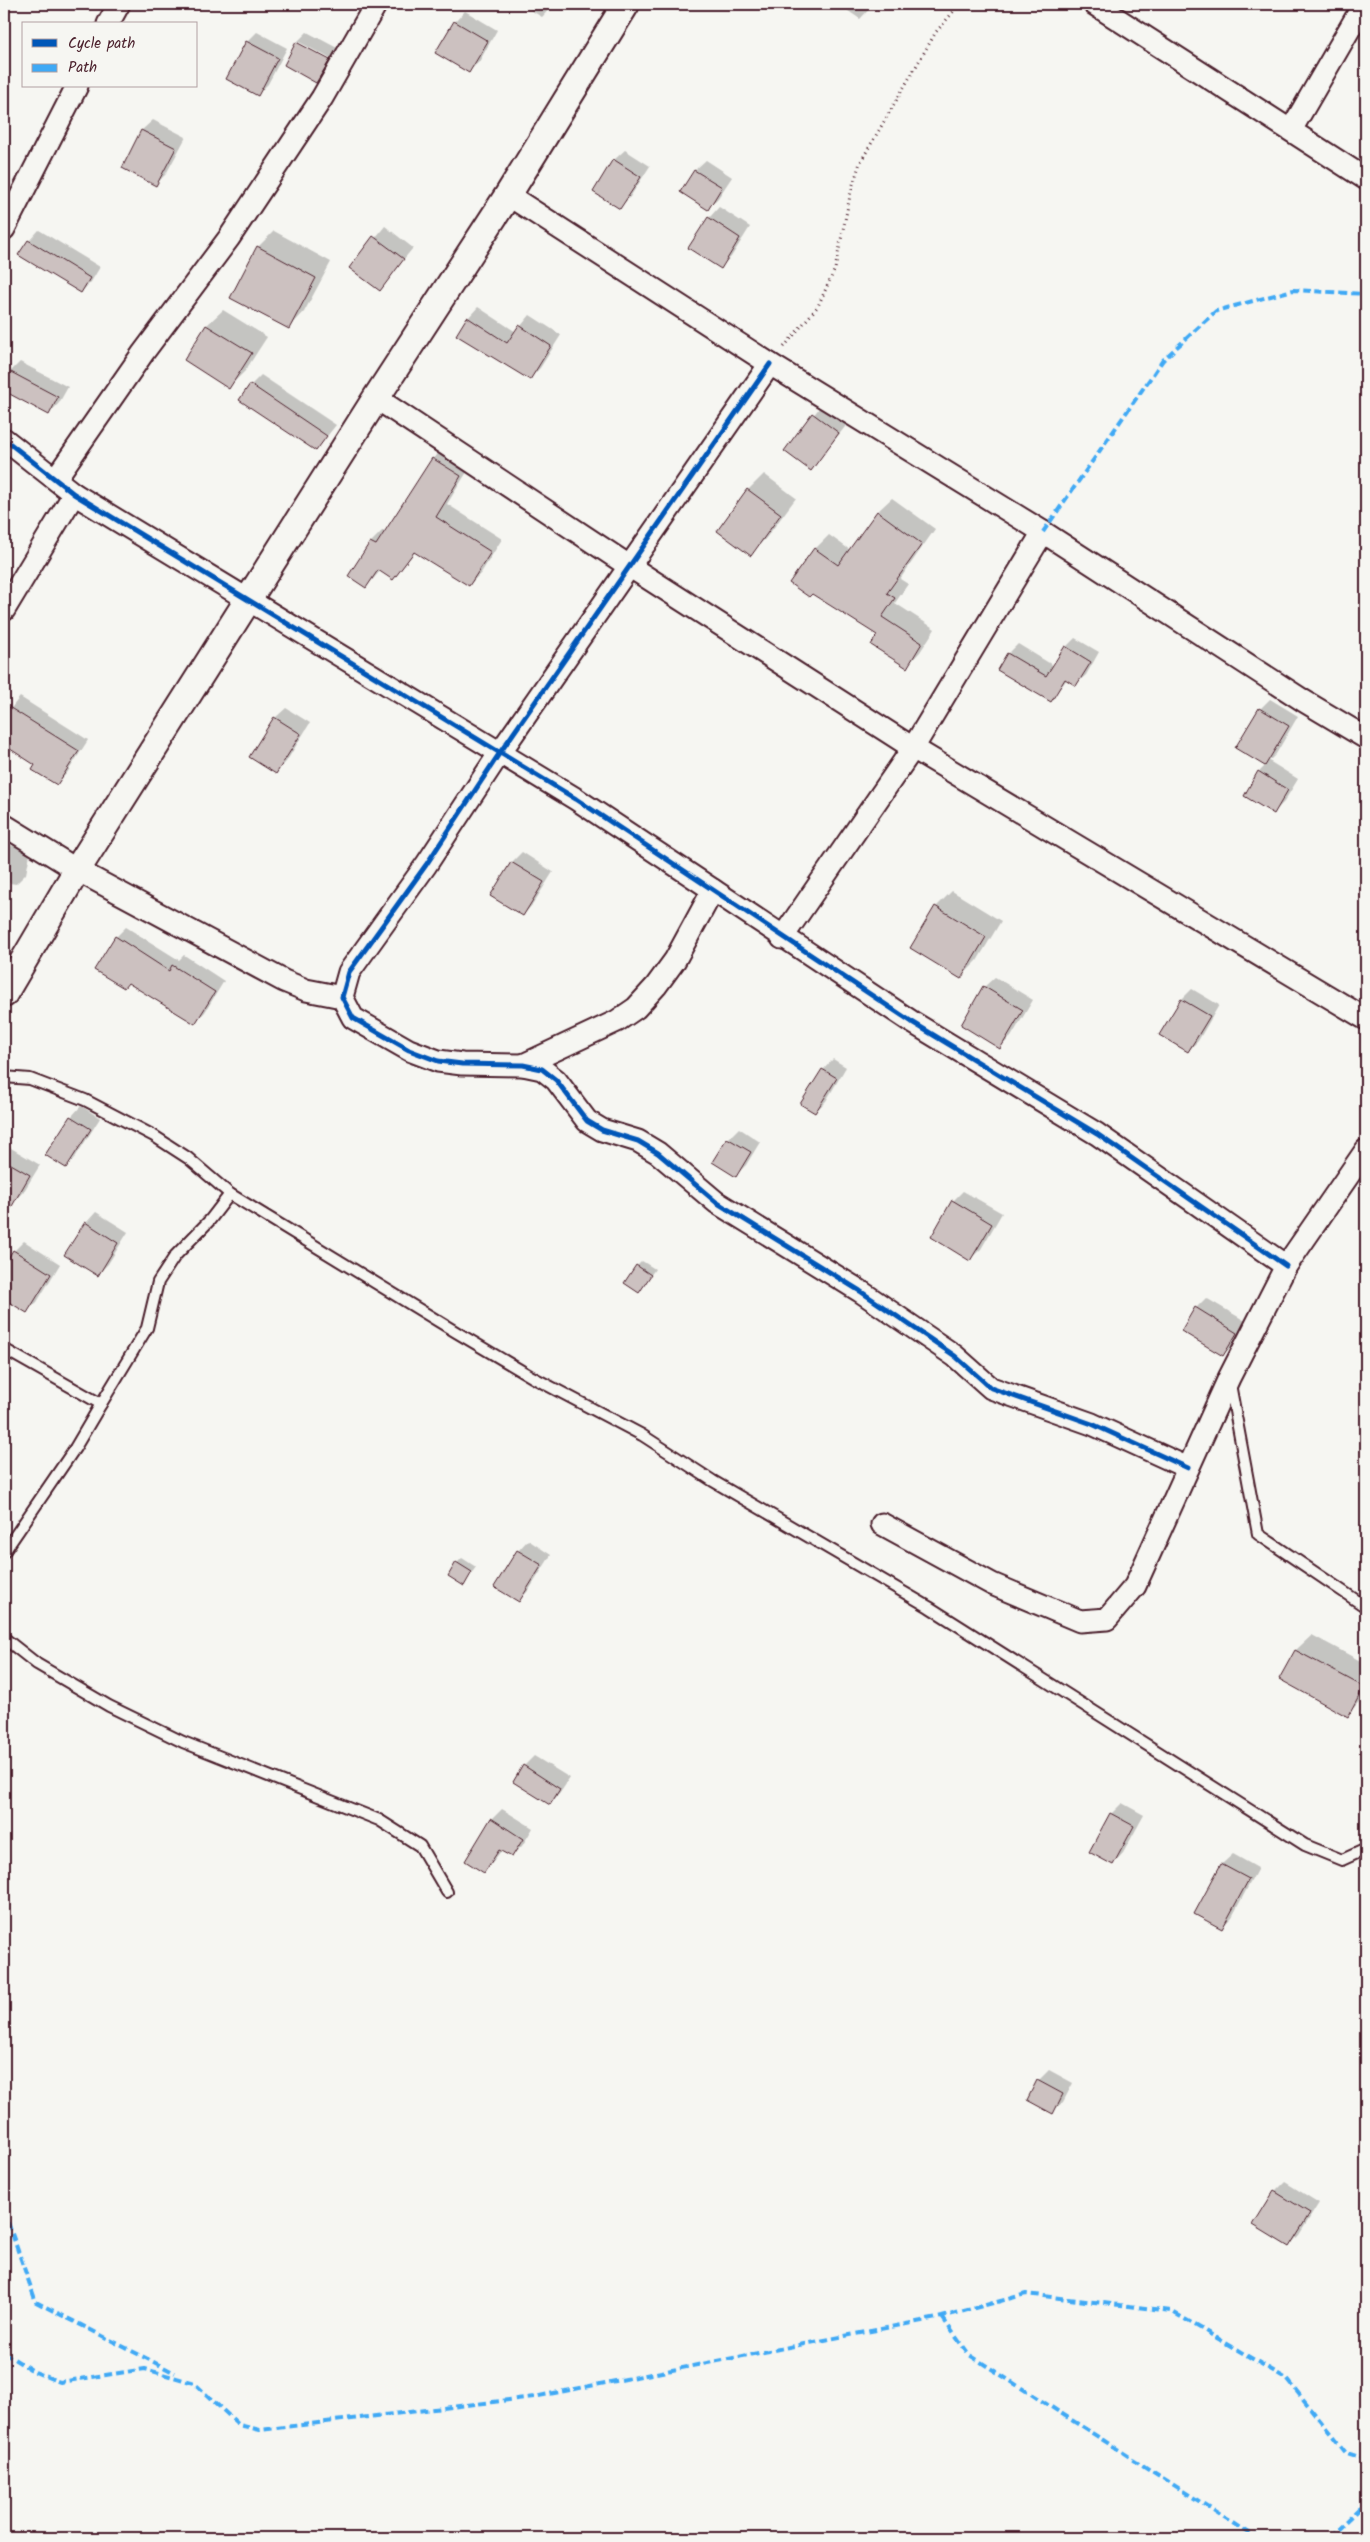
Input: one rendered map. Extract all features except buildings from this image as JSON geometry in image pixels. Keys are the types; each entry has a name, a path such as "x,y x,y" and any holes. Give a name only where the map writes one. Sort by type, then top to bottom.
{"street":[{"path":"109,22 119,4"},
{"path":"56,478 143,353 229,238 322,98 376,4"},
{"path":"4,994 77,870 376,398 508,195 626,4"},
{"path":"1094,4 1366,179"},
{"path":"1291,130 1364,4"},
{"path":"4,229 76,88"},
{"path":"508,195 770,364 1043,532 1304,701 1366,738"},
{"path":"770,364 499,754 426,865 349,972 342,998 353,1018 409,1050 438,1061 462,1064 524,1065 542,1070 556,1080 588,1121 602,1130 638,1141 658,1153 716,1202 860,1291 955,1356 991,1388 1092,1424 1188,1468"},
{"path":"376,398 629,566 913,748 1366,1019"},
{"path":"4,439 74,494 250,599 499,754 584,804 782,938 912,1022 1097,1134 1286,1266"},
{"path":"4,610 74,494"},
{"path":"782,938 913,748 1043,532"},
{"path":"4,825 77,870 284,981 306,990 342,998"},
{"path":"524,1065 617,1021 636,1008 656,986 675,960 713,890"},
{"path":"882,1524 992,1584 1080,1621 1107,1618 1135,1586 1229,1378 1286,1266 1366,1150"}],"lane":[{"path":"4,1077 30,1079 85,1100 154,1136 188,1158 230,1194 456,1332 532,1376 642,1435 713,1481 929,1607 1305,1845 1342,1860 1366,1849"},
{"path":"4,1552 76,1448 147,1328 158,1282 175,1256 230,1194"},
{"path":"4,1349 101,1404"},
{"path":"1229,1378 1258,1534 1366,1607"},
{"path":"4,1638 37,1664 109,1706 183,1742 379,1820 420,1846 447,1892"}],"path":[{"path":"770,364 818,306 835,269 851,191 860,163 936,32 960,4"}],"marked path":[{"path":"1043,532 1163,360 1216,311 1293,290 1366,294"},
{"path":"4,2211 36,2302 175,2373"},
{"path":"4,2353 35,2372 60,2382 145,2369 194,2383 239,2425 260,2430 534,2397 942,2317 1026,2294 1171,2311 1287,2379 1347,2454 1366,2460"},
{"path":"942,2317 968,2354 1257,2538"},
{"path":"1328,2538 1366,2502"}],"cycle path":[{"path":"770,364 499,754 426,865 349,972 342,997 353,1018 409,1050 438,1061 462,1064 523,1065 542,1069 556,1080 587,1121 602,1130 638,1141 658,1153 716,1202 860,1291 955,1356 991,1388 1092,1424 1188,1468"},
{"path":"4,439 74,494 576,799 912,1022 1097,1134 1286,1266"}]}
